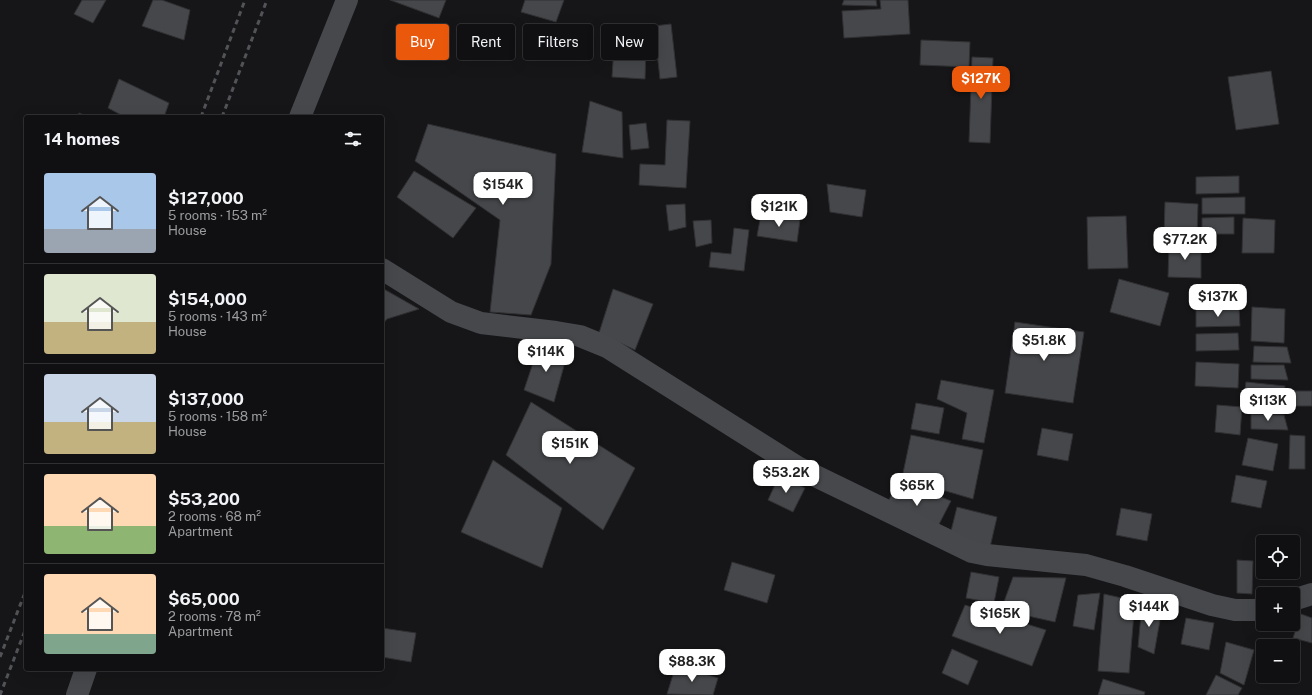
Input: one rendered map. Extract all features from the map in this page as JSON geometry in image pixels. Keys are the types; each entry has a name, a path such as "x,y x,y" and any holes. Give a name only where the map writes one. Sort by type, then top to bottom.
{"street":[{"path":"301,115 347,0"},
{"path":"384,271 451,312 481,323 580,336 606,347 799,468 972,552 987,555 1086,564 1212,605 1235,610 1256,610"},
{"path":"1300,598 1312,594"},
{"path":"77,695 85,671"}],"building":[{"path":"82,0 106,0 93,23 74,14"},
{"path":"153,0 162,0 190,10 184,40 142,26"},
{"path":"390,0 446,0 439,18"},
{"path":"525,0 564,0 556,22 521,12"},
{"path":"844,0 876,0 877,6 842,5"},
{"path":"880,0 908,0 910,34 844,38 842,11 881,9"},
{"path":"671,24 677,77 660,79 658,60 658,26"},
{"path":"921,40 970,42 969,67 920,65"},
{"path":"972,57 993,58 990,143 969,142"},
{"path":"613,60 646,60 645,79 612,77"},
{"path":"1271,71 1279,124 1236,130 1228,77"},
{"path":"119,79 169,103 165,115 121,115 108,108"},
{"path":"590,101 622,112 623,158 582,152"},
{"path":"667,120 690,121 686,188 639,185 640,164 665,165"},
{"path":"646,123 649,148 631,150 629,125"},
{"path":"428,124 556,154 551,264 531,315 490,312 500,220 415,161"},
{"path":"414,171 476,208 453,238 397,197"},
{"path":"1239,176 1239,193 1196,194 1196,177"},
{"path":"827,184 866,190 862,217 830,212"},
{"path":"1245,197 1245,214 1202,214 1202,198"},
{"path":"1165,202 1198,204 1197,238 1164,236"},
{"path":"685,204 686,227 669,231 666,205"},
{"path":"761,214 800,220 797,242 757,236"},
{"path":"1126,216 1128,268 1088,269 1087,217"},
{"path":"1234,217 1234,234 1202,234 1202,218"},
{"path":"1243,218 1275,220 1274,253 1242,253"},
{"path":"711,220 712,243 696,247 693,221"},
{"path":"734,228 749,230 744,271 709,267 711,252 731,254"},
{"path":"1169,243 1201,244 1201,278 1168,277"},
{"path":"1119,279 1169,293 1160,326 1110,312"},
{"path":"384,289 419,309 387,319 384,323"},
{"path":"613,289 653,304 635,350 599,333"},
{"path":"1252,307 1285,309 1284,343 1251,341"},
{"path":"1239,309 1240,326 1196,327 1196,310"},
{"path":"1015,322 1084,332 1073,403 1005,393"},
{"path":"1238,333 1239,350 1196,351 1196,334"},
{"path":"539,345 567,355 554,402 524,390"},
{"path":"1254,346 1287,347 1291,363 1253,362"},
{"path":"1196,362 1239,364 1238,388 1195,386"},
{"path":"1251,365 1284,365 1288,380 1251,379"},
{"path":"941,380 994,390 984,443 962,439 967,413 937,399"},
{"path":"1246,382 1285,386 1284,402 1244,399"},
{"path":"1292,391 1312,391 1312,406 1291,406"},
{"path":"531,402 635,468 603,530 506,455"},
{"path":"916,403 944,408 939,434 911,429"},
{"path":"1217,405 1242,407 1240,435 1215,432"},
{"path":"1251,414 1284,415 1288,430 1251,429"},
{"path":"1042,428 1073,434 1068,461 1037,455"},
{"path":"911,435 983,450 973,499 902,478"},
{"path":"1290,435 1305,436 1305,469 1289,469"},
{"path":"1248,438 1278,444 1273,471 1242,465"},
{"path":"493,460 562,508 542,568 461,532"},
{"path":"1236,475 1267,481 1261,508 1231,502"},
{"path":"779,476 805,488 793,512 768,500"},
{"path":"898,480 951,501 934,534 884,511"},
{"path":"957,507 997,517 988,556 947,547"},
{"path":"1121,508 1152,514 1147,541 1116,535"},
{"path":"1237,560 1253,561 1252,594 1237,593"},
{"path":"732,562 775,575 767,603 724,590"},
{"path":"971,572 999,577 994,603 966,598"},
{"path":"1013,577 1066,578 1055,622 1001,610"},
{"path":"1100,593 1094,630 1073,626 1078,595"},
{"path":"1104,594 1135,601 1129,673 1098,671"},
{"path":"1142,604 1162,609 1154,654 1138,647"},
{"path":"965,605 1046,630 1032,666 952,636"},
{"path":"1301,614 1312,618 1312,643 1293,638 1295,631 1300,631"},
{"path":"1186,618 1214,623 1209,650 1181,644"},
{"path":"384,628 416,633 411,662 384,657"},
{"path":"1226,642 1254,650 1244,685 1220,673"},
{"path":"952,649 978,661 968,685 942,673"},
{"path":"676,665 718,678 713,695 667,694"},
{"path":"1216,675 1242,688 1238,695 1206,695"},
{"path":"1103,679 1145,692 1144,695 1098,695"}],"railway":[{"path":"202,115 245,0"},
{"path":"223,115 267,0"},
{"path":"0,657 24,595"},
{"path":"0,695 24,633"}]}
